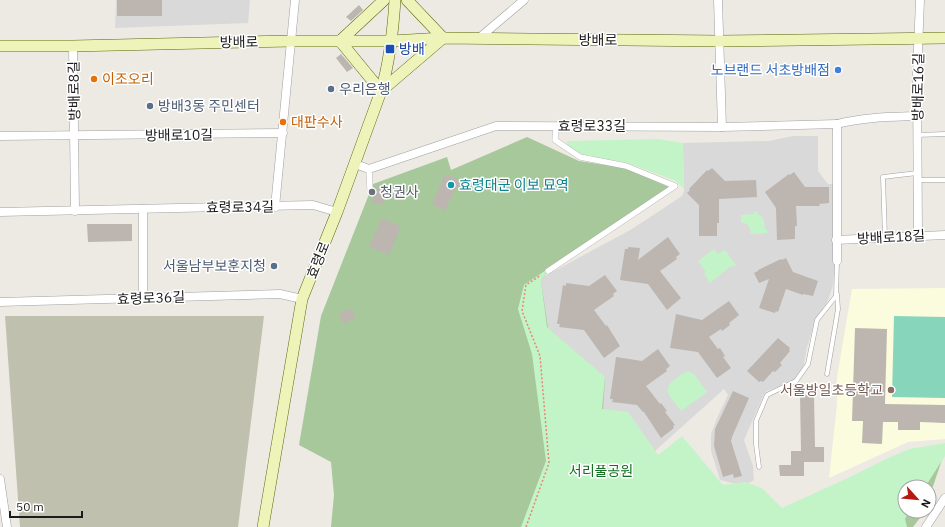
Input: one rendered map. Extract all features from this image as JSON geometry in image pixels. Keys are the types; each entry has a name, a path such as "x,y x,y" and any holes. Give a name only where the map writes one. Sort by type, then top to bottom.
{"main road":[{"path":"384,0 340,41 381,91 443,38 407,0"},
{"name":"효령로","path":"263,527 302,298 337,212 381,91 387,71 392,42 395,0"},
{"name":"방배로","path":"0,46 73,46 292,41 392,42 443,38 719,41 945,38"}],"street":[{"path":"275,207 295,0"},
{"path":"478,39 524,0"},
{"path":"718,0 722,127"},
{"name":"방배로16길","path":"918,236 917,116 920,0"},
{"name":"방배로8길","path":"73,46 76,211"},
{"name":"효령로33길","path":"369,169 496,126 722,127 837,124 871,118 917,116"},
{"path":"837,124 837,261"},
{"path":"548,271 676,186 626,166 580,157 555,140 556,126"},
{"name":"방배로10길","path":"74,136 283,133"},
{"name":"방배로8길","path":"0,136 74,136"},
{"path":"355,164 369,169 370,190 372,192"},
{"name":"효령로34길","path":"0,212 313,205 337,212"},
{"path":"142,298 143,209"},
{"name":"방배로18길","path":"836,240 945,235"},
{"name":"효령로36길","path":"0,302 280,294 302,298"},
{"path":"0,479 7,527"},
{"path":"926,527 945,498"}],"lane":[{"name":"방배로16길","path":"917,135 945,134"},
{"path":"885,238 883,177 917,177 945,180"},
{"path":"827,374 838,309 837,261"},
{"path":"759,467 756,444 756,421 767,395 796,381 808,364 817,320 836,296 837,261"}],"path":[{"path":"526,527 549,463 540,356 522,311 526,285 548,271"}],"shaded area":[{"path":"116,0 250,0 248,23 115,28"},
{"path":"793,136 818,136 818,171 828,184 835,184 836,252 833,285 827,303 815,321 807,347 803,370 793,381 767,391 764,394 744,440 753,466 754,480 747,484 736,484 720,480 711,451 711,434 728,395 724,389 635,469 527,313 530,284 632,229 682,196 684,191 683,143 769,141"},
{"name":"서울방일초등학교","path":"945,288 945,439 908,442 829,478 837,404 837,377 852,289"},
{"path":"5,316 264,316 238,527 20,527"}],"green space":[{"path":"527,137 579,161 626,168 669,187 549,269 541,281 548,328 605,378 603,410 658,456 782,512 945,451 935,479 897,479 897,519 919,519 913,527 331,527 334,495 331,462 299,445 321,316 373,184 447,157 451,170"},
{"path":"658,139 683,143 684,189 676,181 630,164 595,159 590,155 582,155 571,150 567,145 567,141"},
{"path":"757,211 757,214 763,218 767,233 750,234 751,231 747,224 741,222 741,215 754,214 754,212"},
{"path":"714,249 718,254 725,250 736,265 731,266 710,283 704,274 706,272 698,261"},
{"name":"서리풀공원","path":"549,268 541,281 547,327 605,377 602,409 628,412 658,455 682,436 723,485 745,482 762,488 782,508 909,449 945,443 945,456 930,479 897,479 897,519 905,519 907,527 521,527 546,461 532,354 518,309 524,285"},
{"path":"894,316 945,317 945,398 892,397"},
{"path":"688,371 694,374 707,392 681,411 669,395 668,388 674,380"}],"building":[{"path":"117,0 162,0 162,16 117,16"},
{"path":"359,5 363,10 351,21 346,17"},
{"path":"341,54 353,68 347,72 336,58"},
{"path":"712,168 725,181 756,180 757,197 719,199 719,223 717,223 717,236 699,236 699,205 687,193 707,170 708,171"},
{"path":"794,172 805,187 829,187 829,203 819,204 820,206 796,206 797,226 795,226 795,239 777,240 776,208 765,192"},
{"path":"445,174 462,181 459,188 456,187 445,211 432,204"},
{"path":"378,184 388,188 382,205 371,202 376,193"},
{"path":"382,218 401,227 389,255 369,247"},
{"path":"87,224 132,224 132,241 88,242"},
{"path":"668,237 680,254 676,257 677,259 660,271 681,298 667,310 648,284 620,280 625,249 628,249 628,247 640,248 638,260"},
{"path":"786,258 793,272 818,281 813,296 803,295 786,289 778,312 776,311 775,313 759,308 769,279 759,283 754,273 781,259"},
{"path":"605,275 617,291 613,294 614,296 594,310 606,326 607,325 620,346 604,358 584,330 559,327 560,324 557,324 563,285 566,286 566,283 589,286"},
{"path":"729,301 739,315 722,331 721,329 709,337 718,349 720,348 725,356 723,357 731,368 717,378 698,352 670,348 676,314 702,320"},
{"path":"350,308 356,317 344,324 338,315"},
{"path":"855,328 887,329 885,404 945,405 945,423 920,422 920,430 898,430 898,422 883,422 882,444 862,443 863,421 852,421"},
{"path":"778,338 790,348 790,351 780,363 782,365 775,372 773,371 763,382 759,382 747,371"},
{"path":"658,349 670,366 666,369 667,371 646,386 667,411 665,412 675,425 673,426 674,428 661,438 644,412 637,405 612,402 613,399 610,399 616,357 642,361"},
{"path":"733,391 749,398 731,441 742,476 734,478 733,474 723,477 714,446 715,429"},
{"path":"800,395 814,395 815,447 824,447 824,462 804,462 804,476 780,476 779,465 791,465 791,451 801,451"}],"place":[{"name":"방배","path":"390,49"},
{"name":"노브랜드 서초방배점","path":"838,70"},
{"name":"이조오리","path":"94,79"},
{"name":"우리은행","path":"331,89"},
{"name":"방배3동 주민센터","path":"150,106"},
{"name":"대판수사","path":"283,122"},
{"name":"효령대군 이보 묘역","path":"451,185"},
{"name":"청권사","path":"372,192"},
{"name":"서울남부보훈지청","path":"274,266"},
{"name":"서울방일초등학교","path":"891,390"}]}
